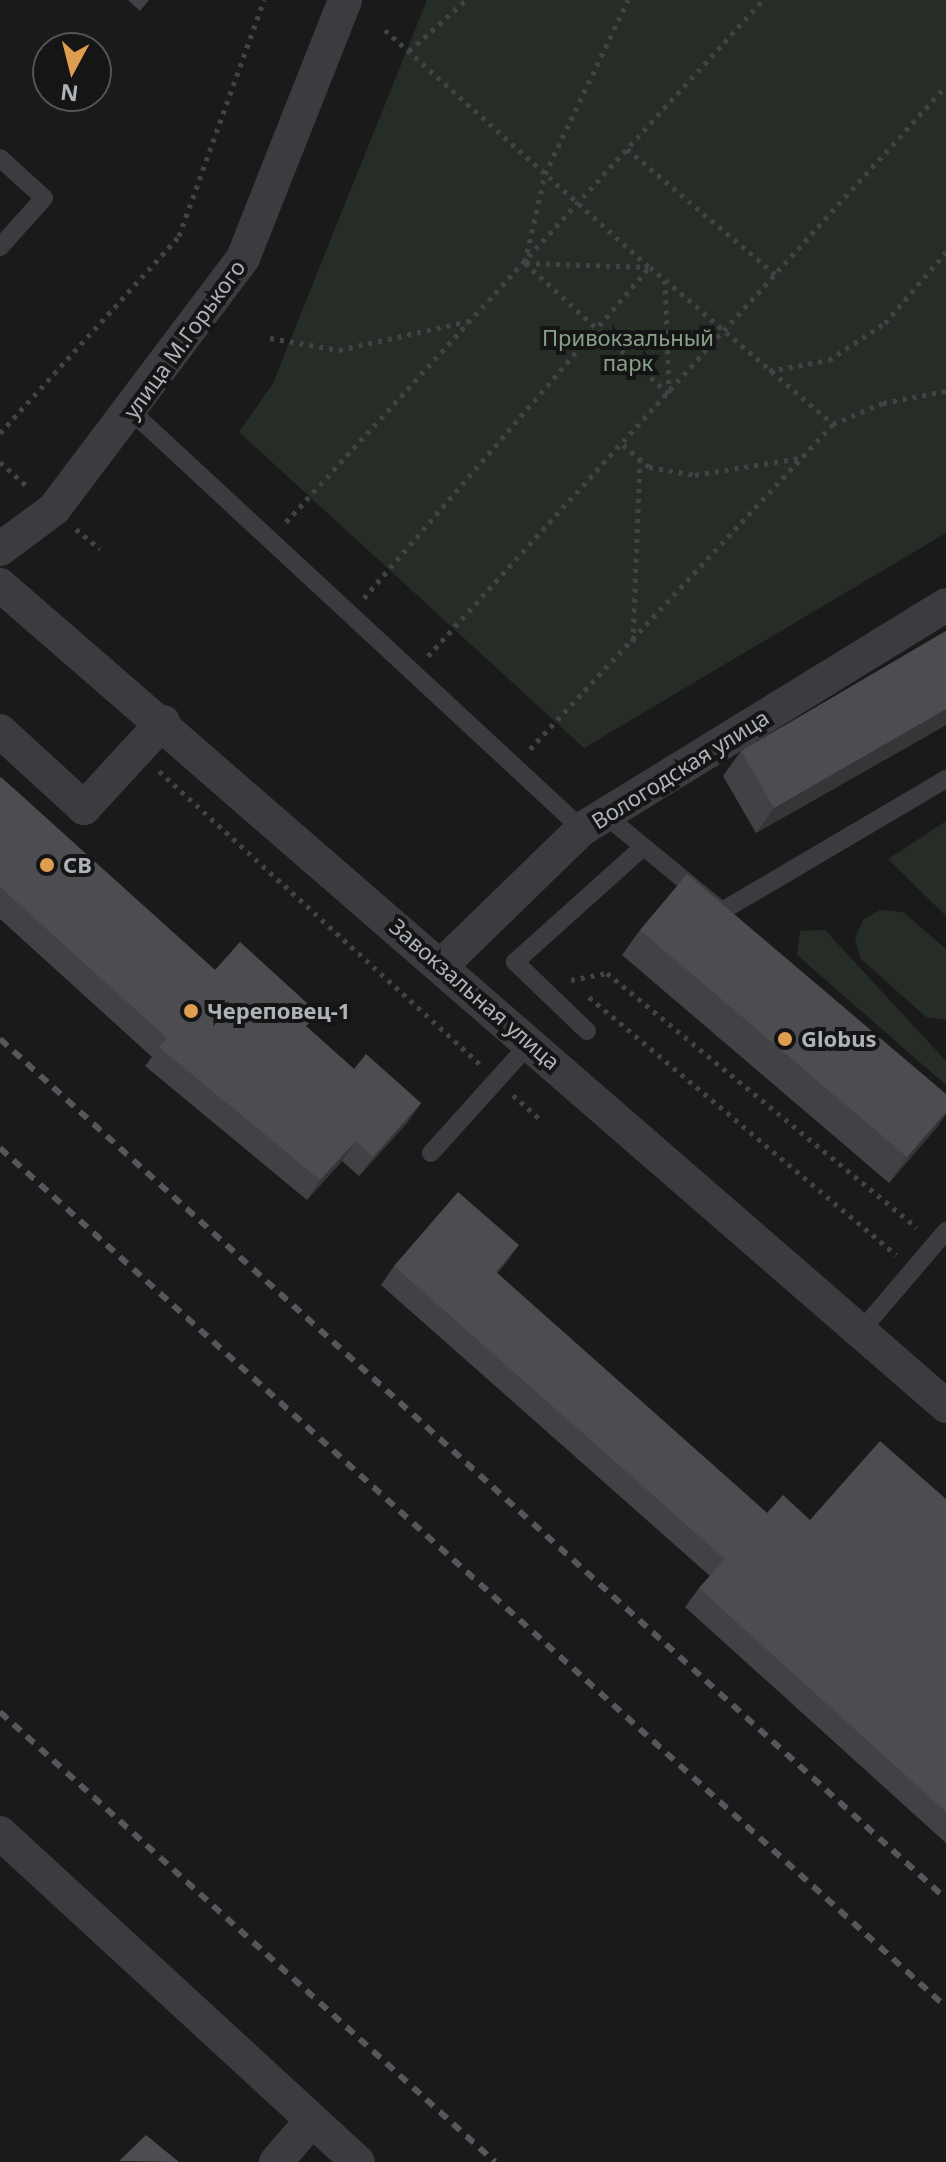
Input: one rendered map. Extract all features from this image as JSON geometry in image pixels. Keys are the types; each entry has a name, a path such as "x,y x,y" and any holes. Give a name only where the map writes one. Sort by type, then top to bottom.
{"street":[{"name":"улица М.Горького","path":"0,549 48,515 132,412 243,258 345,0"},
{"name":"Завокзальная улица","path":"0,585 163,722 946,1406"},
{"name":"Вологодская улица","path":"441,966 594,822 946,605"},
{"path":"0,731 84,808 163,722"},
{"path":"0,1833 358,2162"},
{"path":"276,2162 312,2120"}],"lane":[{"path":"0,158 44,198 0,247"},
{"path":"132,412 512,763 594,822 640,850 745,930"},
{"path":"722,911 946,779"},
{"path":"587,1031 515,962 640,850"},
{"path":"431,1153 531,1042"},
{"path":"860,1332 941,1237"}],"path":[{"path":"0,433 179,236 264,0"},
{"path":"409,51 466,0"},
{"path":"525,263 545,174 628,0"},
{"path":"266,538 302,509 763,0"},
{"path":"385,30 578,204 833,424"},
{"path":"410,670 445,642 946,86"},
{"path":"627,149 776,275"},
{"path":"769,371 829,360 885,323 946,252"},
{"path":"525,263 650,267"},
{"path":"525,263 669,394"},
{"path":"347,612 384,582 650,267"},
{"path":"665,280 669,394"},
{"path":"270,338 339,350 474,319"},
{"path":"512,763 633,642 833,424 883,403 946,391"},
{"path":"623,445 640,460 695,475 803,458"},
{"path":"633,642 640,460"},
{"path":"136,750 542,1121"},
{"path":"554,983 607,973 941,1237"},
{"path":"566,988 599,1001 912,1269"}],"green space":[{"name":"Привокзальный парк","path":"427,0 946,0 946,533 584,748 239,432 273,383"},
{"path":"946,821 946,916 888,859"},
{"path":"880,910 903,912 946,949 946,1020 926,1017 861,959 855,939 863,920"},
{"path":"825,930 946,1061 946,1085 797,955 800,931"}],"building":[{"path":"946,631 946,709 774,808 741,751"},
{"name":"Череповец-1","path":"1,777 215,970 240,942 318,1013 306,1026 354,1069 366,1054 421,1103 373,1157 356,1141 320,1180 159,1047 167,1038 0,887"},
{"path":"687,874 946,1094 946,1112 907,1157 640,930"},
{"path":"458,1192 519,1245 496,1272 767,1513 783,1495 810,1520 880,1441 946,1499 946,1812 699,1588 725,1559 394,1266"},
{"path":"146,2135 179,2162 119,2161"}],"railway":[{"path":"0,1039 946,1899"},
{"path":"0,1148 946,2007"},
{"path":"0,1712 495,2162"}],"place":[{"name":"СВ","path":"47,865"},
{"name":"Череповец-1","path":"191,1011"},
{"name":"Globus","path":"785,1039"}]}
